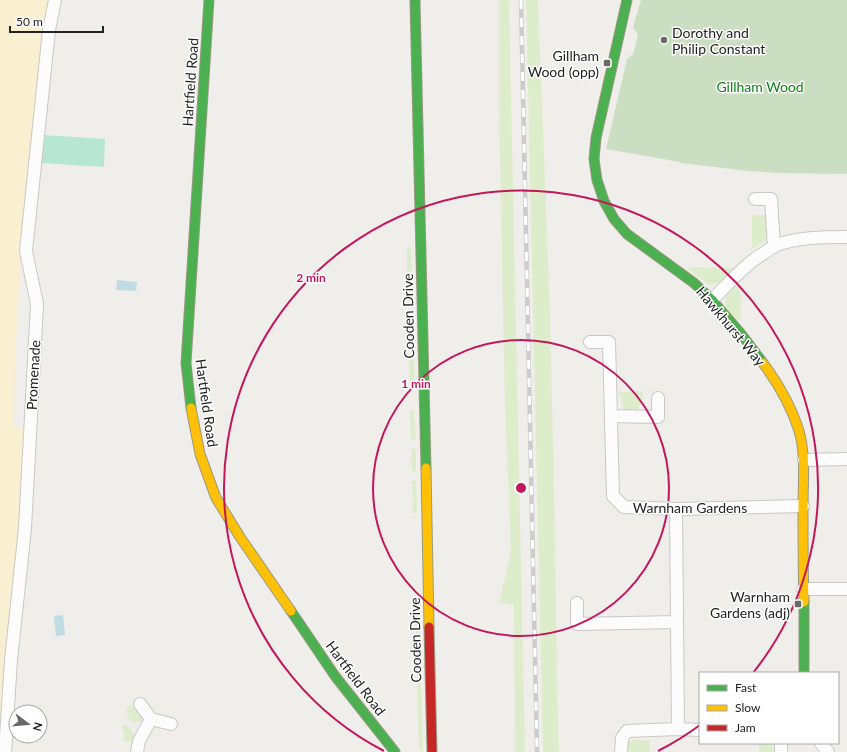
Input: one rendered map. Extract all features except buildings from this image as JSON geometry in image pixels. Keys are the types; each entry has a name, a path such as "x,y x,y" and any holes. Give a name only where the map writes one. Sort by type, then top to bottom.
{"street":[{"name":"Promenade","path":"5,752 11,660 25,528 37,304 26,251 48,30 55,0"},
{"name":"Hartfield Road","path":"209,0 186,363 191,409 200,454 216,498 240,537 335,676 395,752"},
{"name":"Cooden Drive","path":"415,0 432,752"},
{"name":"Hawkhurst Way","path":"627,0 596,138 594,159 597,180 604,200 614,219 628,234 694,283 712,300 742,335 769,371 789,406 798,431 804,460 804,672"},
{"path":"756,199 771,199 774,247"},
{"path":"712,300 755,258 774,247 799,240 847,237"},
{"name":"Warnham Gardens","path":"590,342 609,342 613,496 624,507 676,510 803,506"},
{"path":"611,416 658,417 658,398"},
{"path":"804,460 847,459"},
{"path":"676,510 678,729"},
{"path":"804,589 847,589"},
{"path":"577,603 577,624 676,622"},
{"path":"140,704 151,719 171,724"},
{"path":"137,752 139,741 151,719"},
{"path":"621,752 622,738 627,731 678,729 699,730"}],"green space":[{"path":"499,0 509,0 525,752 515,752 514,605 499,603 511,552 505,408 499,107"},
{"path":"526,0 538,0 550,312 559,752 543,752"},
{"name":"Gillham Wood","path":"641,0 847,0 847,174 748,171 681,163 606,149 627,59 633,54 638,35 633,27"},
{"path":"43,135 105,139 104,167 41,163"},
{"path":"752,215 764,215 767,220 768,227 766,240 752,249"},
{"path":"407,247 411,247 412,281 407,282"},
{"path":"685,267 736,268 724,279 713,285 709,285"},
{"path":"740,277 741,319 736,320 727,309 725,300 728,292"},
{"path":"409,356 414,357 415,389 410,390"},
{"path":"643,391 642,401 639,408 634,410 624,409 618,392"},
{"path":"410,410 414,410 416,440 411,440"},
{"path":"411,448 416,450 416,471 412,471"},
{"path":"412,480 416,481 417,513 413,513"},
{"path":"415,604 419,607 420,644 416,645"},
{"path":"416,652 420,653 422,750 419,749"},
{"path":"131,704 133,708 136,707 142,714 142,721 133,723 128,718 129,716 126,711 127,707"},
{"path":"123,724 130,728 134,735 133,740 127,742 123,740"},
{"path":"632,740 650,740 650,752 625,752 628,742"},
{"path":"759,744 772,744 774,752 759,752"}],"sand":[{"path":"0,0 50,0 26,190 20,271 15,359 14,427 26,428 21,521 0,752"}],"water":[{"path":"117,280 137,282 136,291 116,290"},
{"path":"63,615 65,635 56,636 54,616"}],"railway":[{"path":"521,0 537,752"}],"traffic: fast":[{"path":"191,408 186,363 209,0"},
{"path":"415,0 426,468"},
{"path":"627,0 596,138 594,159 597,180 604,201 614,219 627,234 694,283 712,300 742,335 763,363"},
{"path":"804,602 804,672"},
{"path":"291,611 335,676 395,752"}],"traffic: slow":[{"path":"763,363 774,378 788,404 796,422 803,449 804,602"},
{"path":"191,408 200,454 216,498 240,537 291,611"},
{"path":"426,468 429,627"}],"traffic: jam":[{"path":"429,627 432,752"}],"place":[{"name":"Dorothy and Philip Constant","path":"664,40"},
{"name":"Gillham Wood (opp)","path":"607,63"},
{"name":"Warnham Gardens (adj)","path":"798,604"}]}
